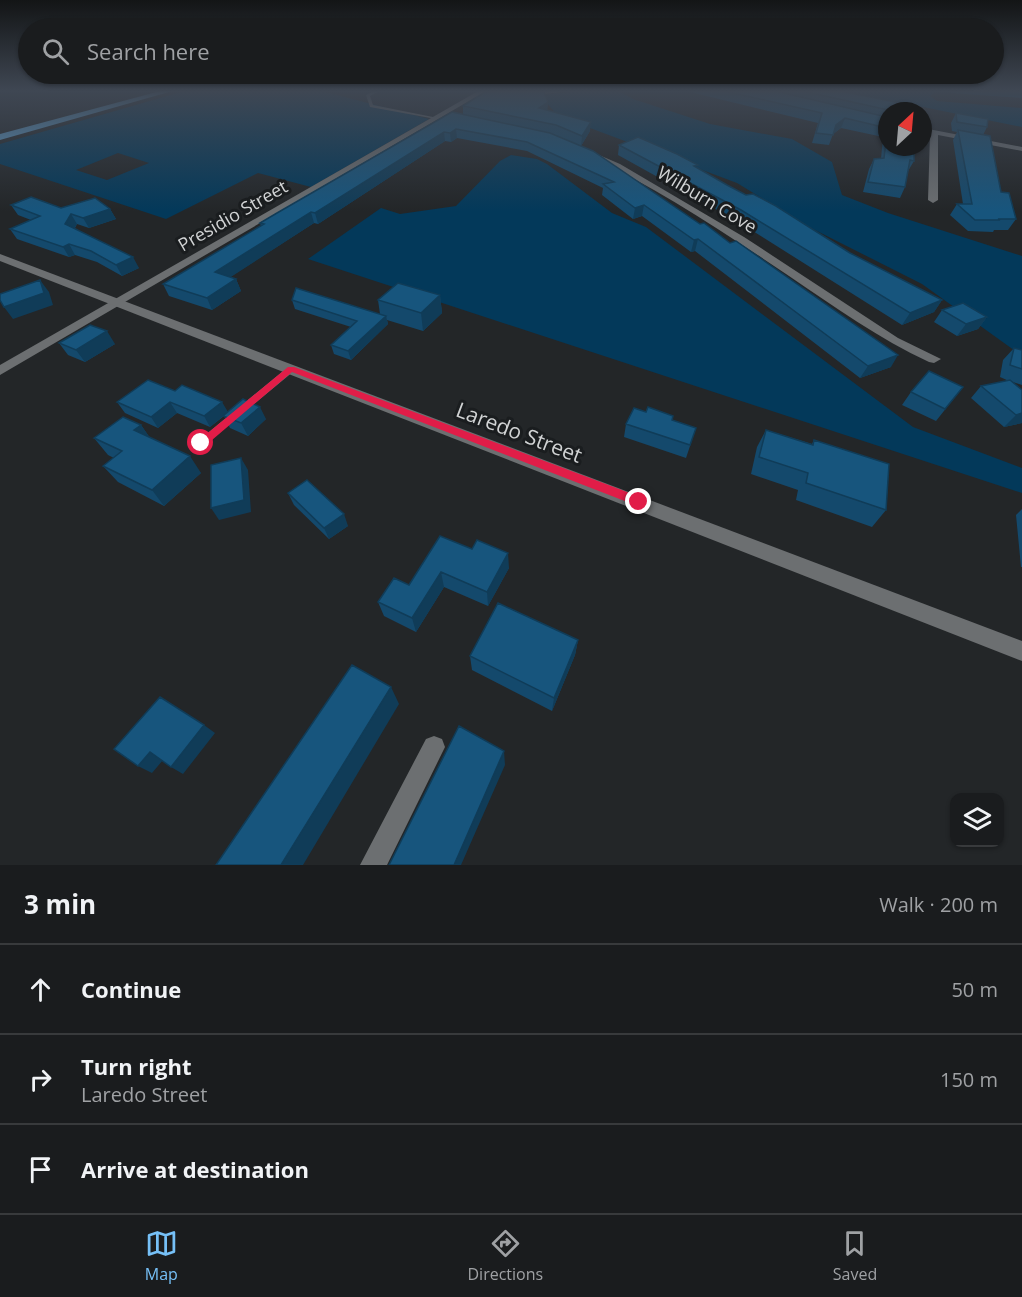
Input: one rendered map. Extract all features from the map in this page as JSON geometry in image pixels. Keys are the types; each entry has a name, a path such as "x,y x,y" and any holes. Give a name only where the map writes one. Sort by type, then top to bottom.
{"highway":[{"path":"0,137 24,130"}],"street":[{"name":"Presidio Street","path":"0,371 414,130"},
{"path":"933,200 934,133 1022,149"},
{"name":"Wilburn Cove","path":"584,151 617,166 740,239 894,341 934,359"},
{"name":"Laredo Street","path":"0,257 1022,651"},
{"path":"373,865 434,747"}],"lane":[{"path":"201,443 291,369"}],"shaded area":[{"path":"47,130 409,130 311,187 258,173 166,219 0,164 0,144","holes":["118,153 149,163 107,180 76,170"]},
{"path":"596,130 745,130 792,139 832,162 842,195 888,213 1022,256 1022,356 922,284 807,226 737,183"},
{"path":"511,155 537,159 547,164 612,213 646,227 913,427 1022,468 1022,493 308,259 381,208 400,214 456,206 500,161"}],"building":[{"path":"420,130 454,130 450,133 444,132 315,213 311,212 215,272 236,279 207,298 163,284 264,224 260,223"},
{"path":"463,130 538,130 550,133 593,151 700,224 704,223 730,243 736,241 898,355 868,366 698,239 694,240 644,205 635,208 603,184 614,182 527,142"},
{"path":"569,130 586,130 582,136"},
{"path":"817,130 834,130 833,135 816,133"},
{"path":"958,130 990,136 1001,192 1009,193 1016,219 975,220 957,204 972,204"},
{"path":"638,137 698,165 694,166 746,195 753,194 776,206 850,253 942,300 910,313 741,210 619,145"},
{"path":"884,156 914,156 914,161 910,160 905,187 868,182 874,159 884,158"},
{"path":"31,197 61,208 95,198 110,209 83,218 71,214 65,224 133,257 116,265 91,251 69,244 63,247 10,229 40,216 11,205"},
{"path":"40,280 44,293 4,307 0,294"},
{"path":"398,283 440,295 421,313 378,300"},
{"path":"296,288 386,316 348,351 331,345 357,321 292,300"},
{"path":"963,303 987,317 966,324 942,310"},
{"path":"90,325 107,331 76,350 59,343"},
{"path":"1014,348 1022,350 1022,369 1010,365"},
{"path":"929,371 963,387 945,409 911,392"},
{"path":"148,380 175,391 182,385 222,402 204,416 170,402 151,417 117,402"},
{"path":"1010,380 1022,390 1022,413 1016,415 981,386"},
{"path":"243,399 260,407 241,423 223,416"},
{"path":"648,407 673,416 672,420 696,428 690,445 626,424 634,408 646,412"},
{"path":"123,417 141,425 134,430 190,456 152,490 103,466 122,451 94,438"},
{"path":"766,430 813,445 814,440 889,464 886,510 806,483 808,473 759,457"},
{"path":"241,458 244,500 211,508 211,465"},
{"path":"307,480 344,514 324,528 288,493"},
{"path":"440,536 472,549 477,540 508,553 487,592 441,572 412,618 378,602 394,578 409,585"},
{"path":"498,603 578,640 554,698 470,656"},
{"path":"352,665 391,687 281,865 216,865"},
{"path":"160,697 204,725 171,767 150,752 138,766 114,749"},
{"path":"459,726 504,751 454,865 389,865"}],"route":[{"path":"201,443 291,369 639,502"}]}
